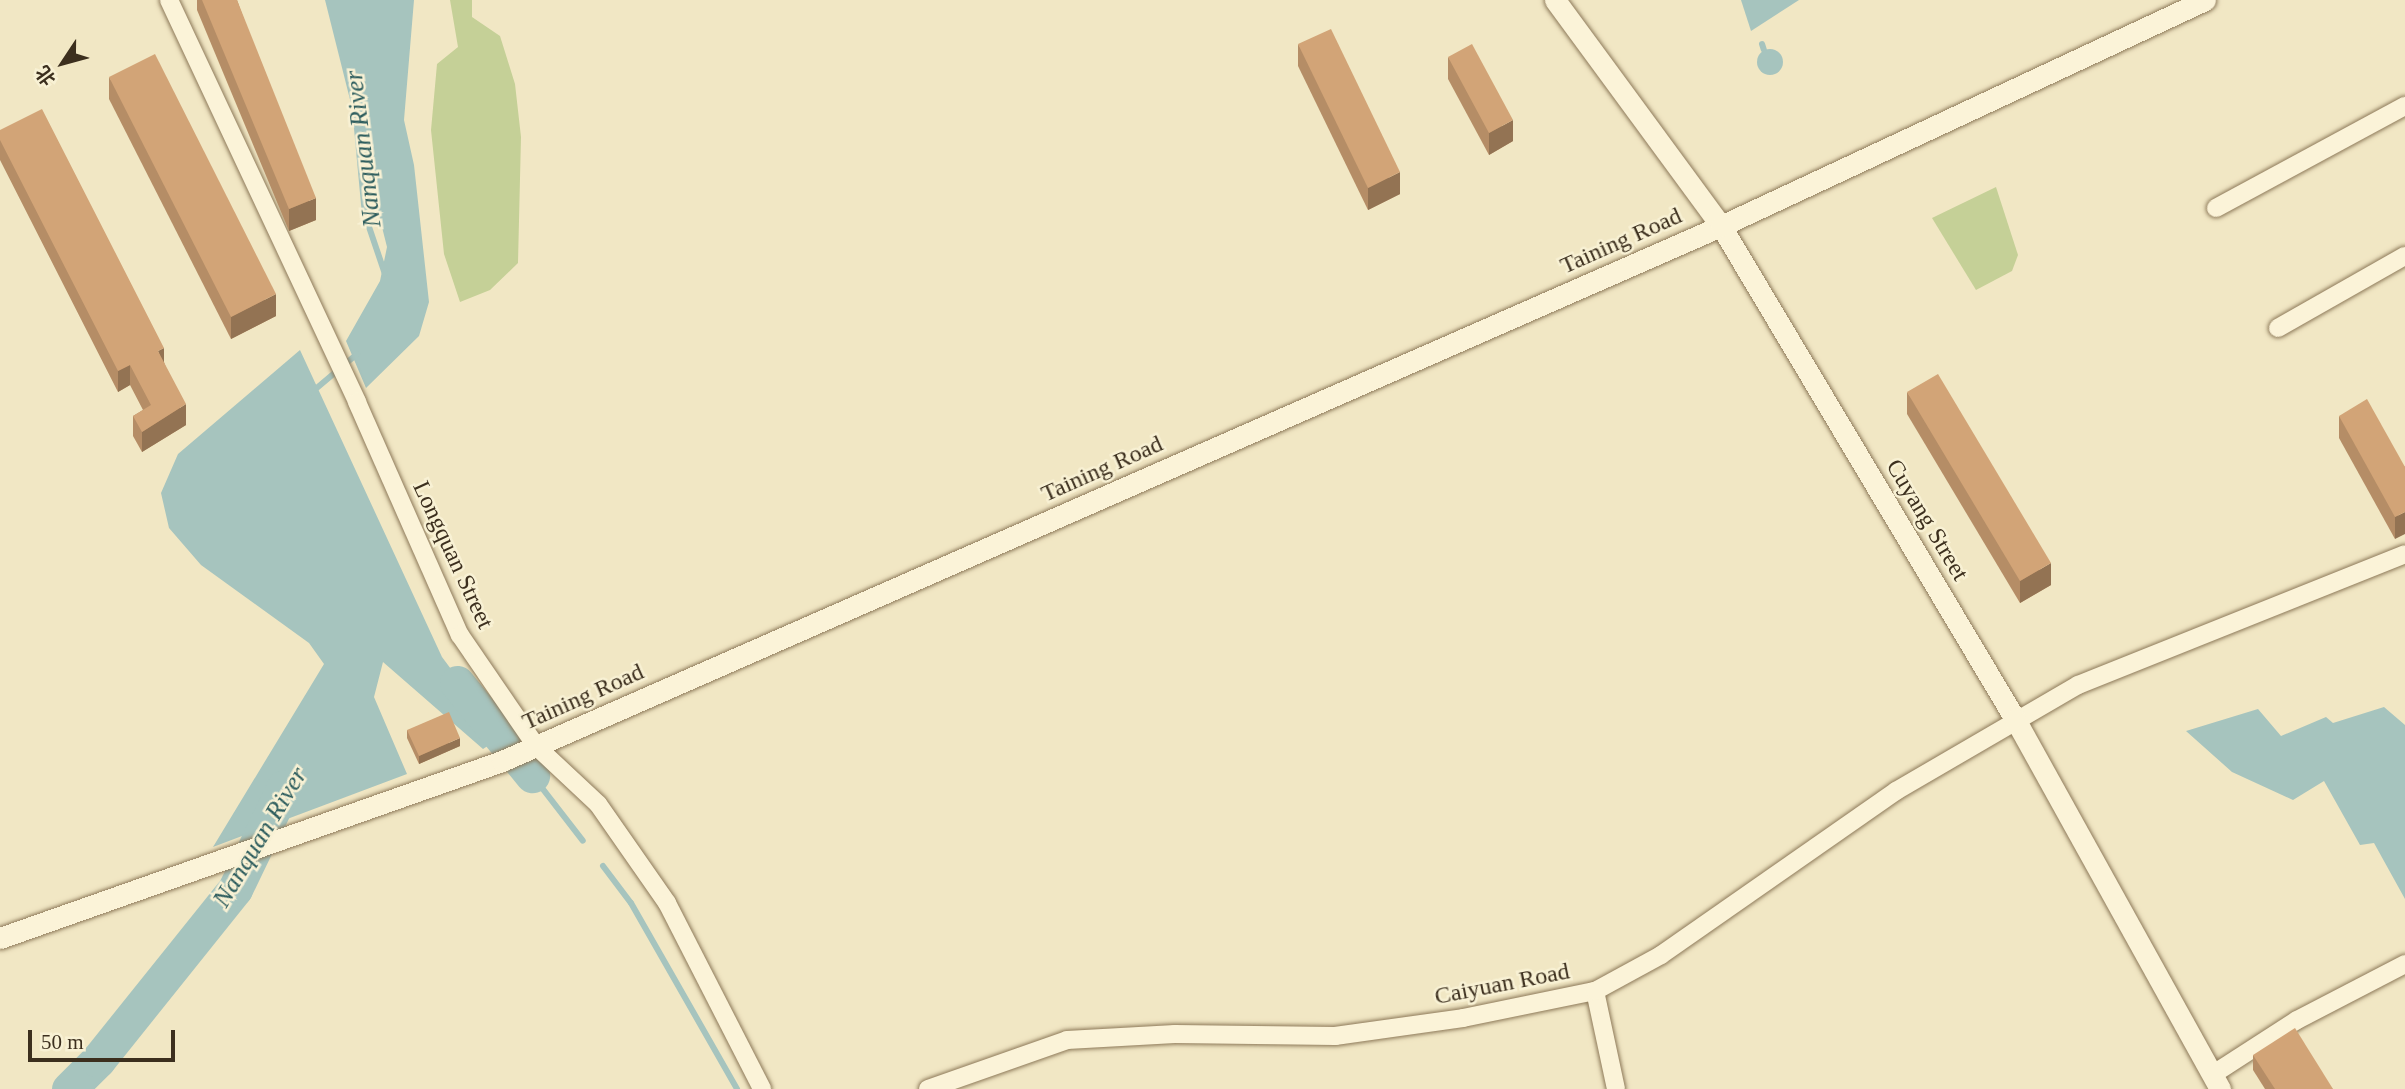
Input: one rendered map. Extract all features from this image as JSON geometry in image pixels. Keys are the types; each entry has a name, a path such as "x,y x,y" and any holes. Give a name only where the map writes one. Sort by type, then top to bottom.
{"street":[{"name":"Longquan Street","path":"169,0 324,336 358,402 460,635 536,746 598,804 667,903 762,1089"},
{"name":"Cuyang Street","path":"1555,0 1721,226 2015,719 2216,1082"},
{"name":"Taining Road","path":"0,938 294,837 502,761 1721,226 2205,0"},
{"path":"2216,208 2405,106"},
{"path":"2278,328 2405,256"},
{"name":"Caiyuan Road","path":"928,1089 1067,1040 1175,1034 1335,1036 1463,1018 1595,991 1661,955 1896,792 2015,719 2078,685 2405,554"},
{"path":"2216,1082 2297,1020 2397,968"},
{"path":"1595,991 1616,1089"}],"green space":[{"path":"450,0 472,0 472,17 500,36 515,84 521,137 518,263 490,290 460,302 444,254 431,130 437,64 458,47"},
{"path":"1996,187 2018,255 2012,271 1976,290 1932,218"}],"water":[{"path":"325,0 414,0 404,120 414,165 429,302 419,336 366,388 346,341 380,281 387,247"},
{"path":"1741,0 1799,0 1751,31"},
{"path":"1770,49 1779,53 1783,62 1779,71 1770,75 1761,71 1757,62 1761,53"},
{"path":"300,350 442,657 483,712 497,740 483,749 383,662 374,697 407,774 213,847 324,664 309,643 201,565 169,528 161,493 178,454"},
{"path":"2384,707 2405,725 2405,899 2374,843 2360,845 2324,781 2293,800 2232,772 2186,731 2258,709 2281,736 2326,717 2333,723"}],"building":[{"path":"202,0 237,0 316,198 289,209"},
{"path":"1331,29 1400,172 1368,188 1298,44"},
{"path":"1472,44 1513,120 1489,133 1448,57"},
{"path":"155,54 276,294 231,317 109,77"},
{"path":"42,109 164,348 158,351 186,404 142,432 133,416 151,405 130,365 118,371 0,140 0,130"},
{"path":"1938,374 2051,563 2020,581 1907,392"},
{"path":"2367,399 2405,467 2405,512 2395,517 2339,416"},
{"path":"449,712 460,738 419,756 407,730"},
{"path":"2295,1028 2333,1089 2275,1089 2253,1055"}],"waterway":[{"path":"1762,44 1764,50"},
{"name":"Nanquan River","path":"355,107 365,215 385,274"},
{"name":"Nanquan River","path":"312,392 357,354"},
{"path":"457,683 532,775"},
{"path":"532,775 583,841"},
{"name":"Nanquan River","path":"69,1089 98,1060 235,889 284,787"},
{"path":"603,866 631,903 737,1089"}]}
